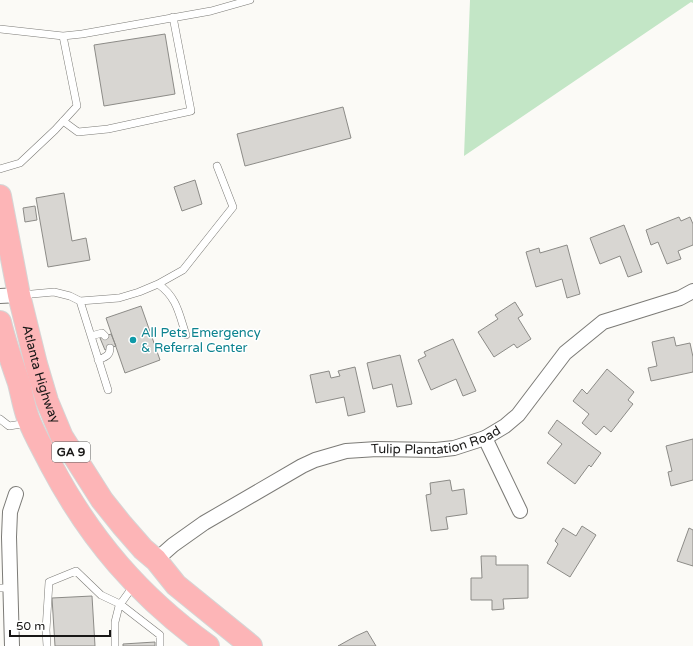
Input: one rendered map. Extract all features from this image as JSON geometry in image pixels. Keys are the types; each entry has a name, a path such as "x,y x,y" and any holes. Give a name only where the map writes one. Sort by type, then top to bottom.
{"main road":[{"name":"Atlanta Highway","path":"0,196 10,295 36,364 47,401 62,437 102,500 143,549 156,560 176,585 251,646"},
{"name":"Atlanta Highway","path":"0,322 30,422 39,443 73,504 106,552 153,602 208,646"}],"street":[{"name":"Tulip Plantation Road","path":"156,560 204,523 315,460 346,451 361,449 436,450 454,448 485,438 505,426 518,415 564,353 603,322 680,298 693,291"},
{"path":"485,438 520,511"},
{"path":"12,646 5,588 10,512 16,494"}],"lane":[{"path":"0,29 63,36 82,34 211,11 250,0"},
{"path":"63,122 78,132 108,128 191,111 173,17"},
{"path":"0,170 20,163 63,122 77,106 63,36"},
{"path":"10,295 54,292 70,296 80,301 119,298 158,284 183,270 233,207 217,166"},
{"path":"158,284 166,289 176,302 186,335"},
{"path":"80,301 108,390"},
{"path":"91,336 102,333 105,336"},
{"path":"98,360 107,357 110,353 110,348"},
{"path":"0,419 9,426 30,422"},
{"path":"47,646 46,630 49,582 76,571 100,595 120,604 160,635 160,646"},
{"path":"115,646 115,622 120,604 135,583"}],"green space":[{"path":"470,0 693,0 693,3 691,2 464,156"}],"building":[{"path":"165,34 175,94 104,106 94,45"},
{"path":"343,107 351,138 245,166 237,134"},
{"path":"195,180 202,204 182,211 174,187"},
{"path":"64,193 72,241 86,238 90,260 48,267 36,198"},
{"path":"35,206 37,220 25,222 23,208"},
{"path":"679,217 681,221 690,217 693,224 693,245 678,251 681,259 667,264 658,242 651,245 646,230"},
{"path":"624,225 642,272 628,277 620,256 600,264 590,238"},
{"path":"567,245 580,294 567,298 562,279 536,287 526,252 539,248 540,253"},
{"path":"515,302 523,315 518,318 531,339 517,348 514,344 494,357 478,332 498,319 495,315"},
{"name":"All Pets Emergency & Referral Center","path":"141,306 160,360 125,373 106,318"},
{"path":"111,334 116,346 105,350 100,338"},
{"path":"674,337 676,346 690,343 693,357 693,372 651,381 648,368 657,366 652,342"},
{"path":"453,339 476,391 463,396 456,379 431,390 418,360 426,356 424,352"},
{"path":"400,355 412,404 397,407 392,384 373,389 367,363"},
{"path":"355,367 365,412 348,416 344,397 316,403 310,375 329,371 331,378 340,376 338,371"},
{"path":"607,369 634,392 628,400 633,404 611,432 604,426 596,435 582,423 589,414 573,401 582,389 587,394"},
{"path":"557,420 601,453 591,467 589,465 575,484 547,463 562,444 548,433"},
{"path":"693,439 693,480 671,486 668,472 672,471 666,446"},
{"path":"450,480 452,491 464,489 467,514 446,517 448,529 431,531 426,495 431,494 430,483"},
{"path":"582,526 596,535 570,577 547,563 558,544 555,541 563,528 576,536"},
{"path":"689,528 693,530 693,566 677,561"},
{"path":"481,556 496,556 496,565 528,565 528,598 503,599 504,609 492,610 492,600 471,600 471,578 482,578"},
{"path":"92,596 95,646 55,646 52,598"},
{"path":"367,631 376,646 338,646 356,636"},
{"path":"155,642 155,646 123,646 123,644"}],"place":[{"name":"All Pets Emergency & Referral Center","path":"133,340"}]}
